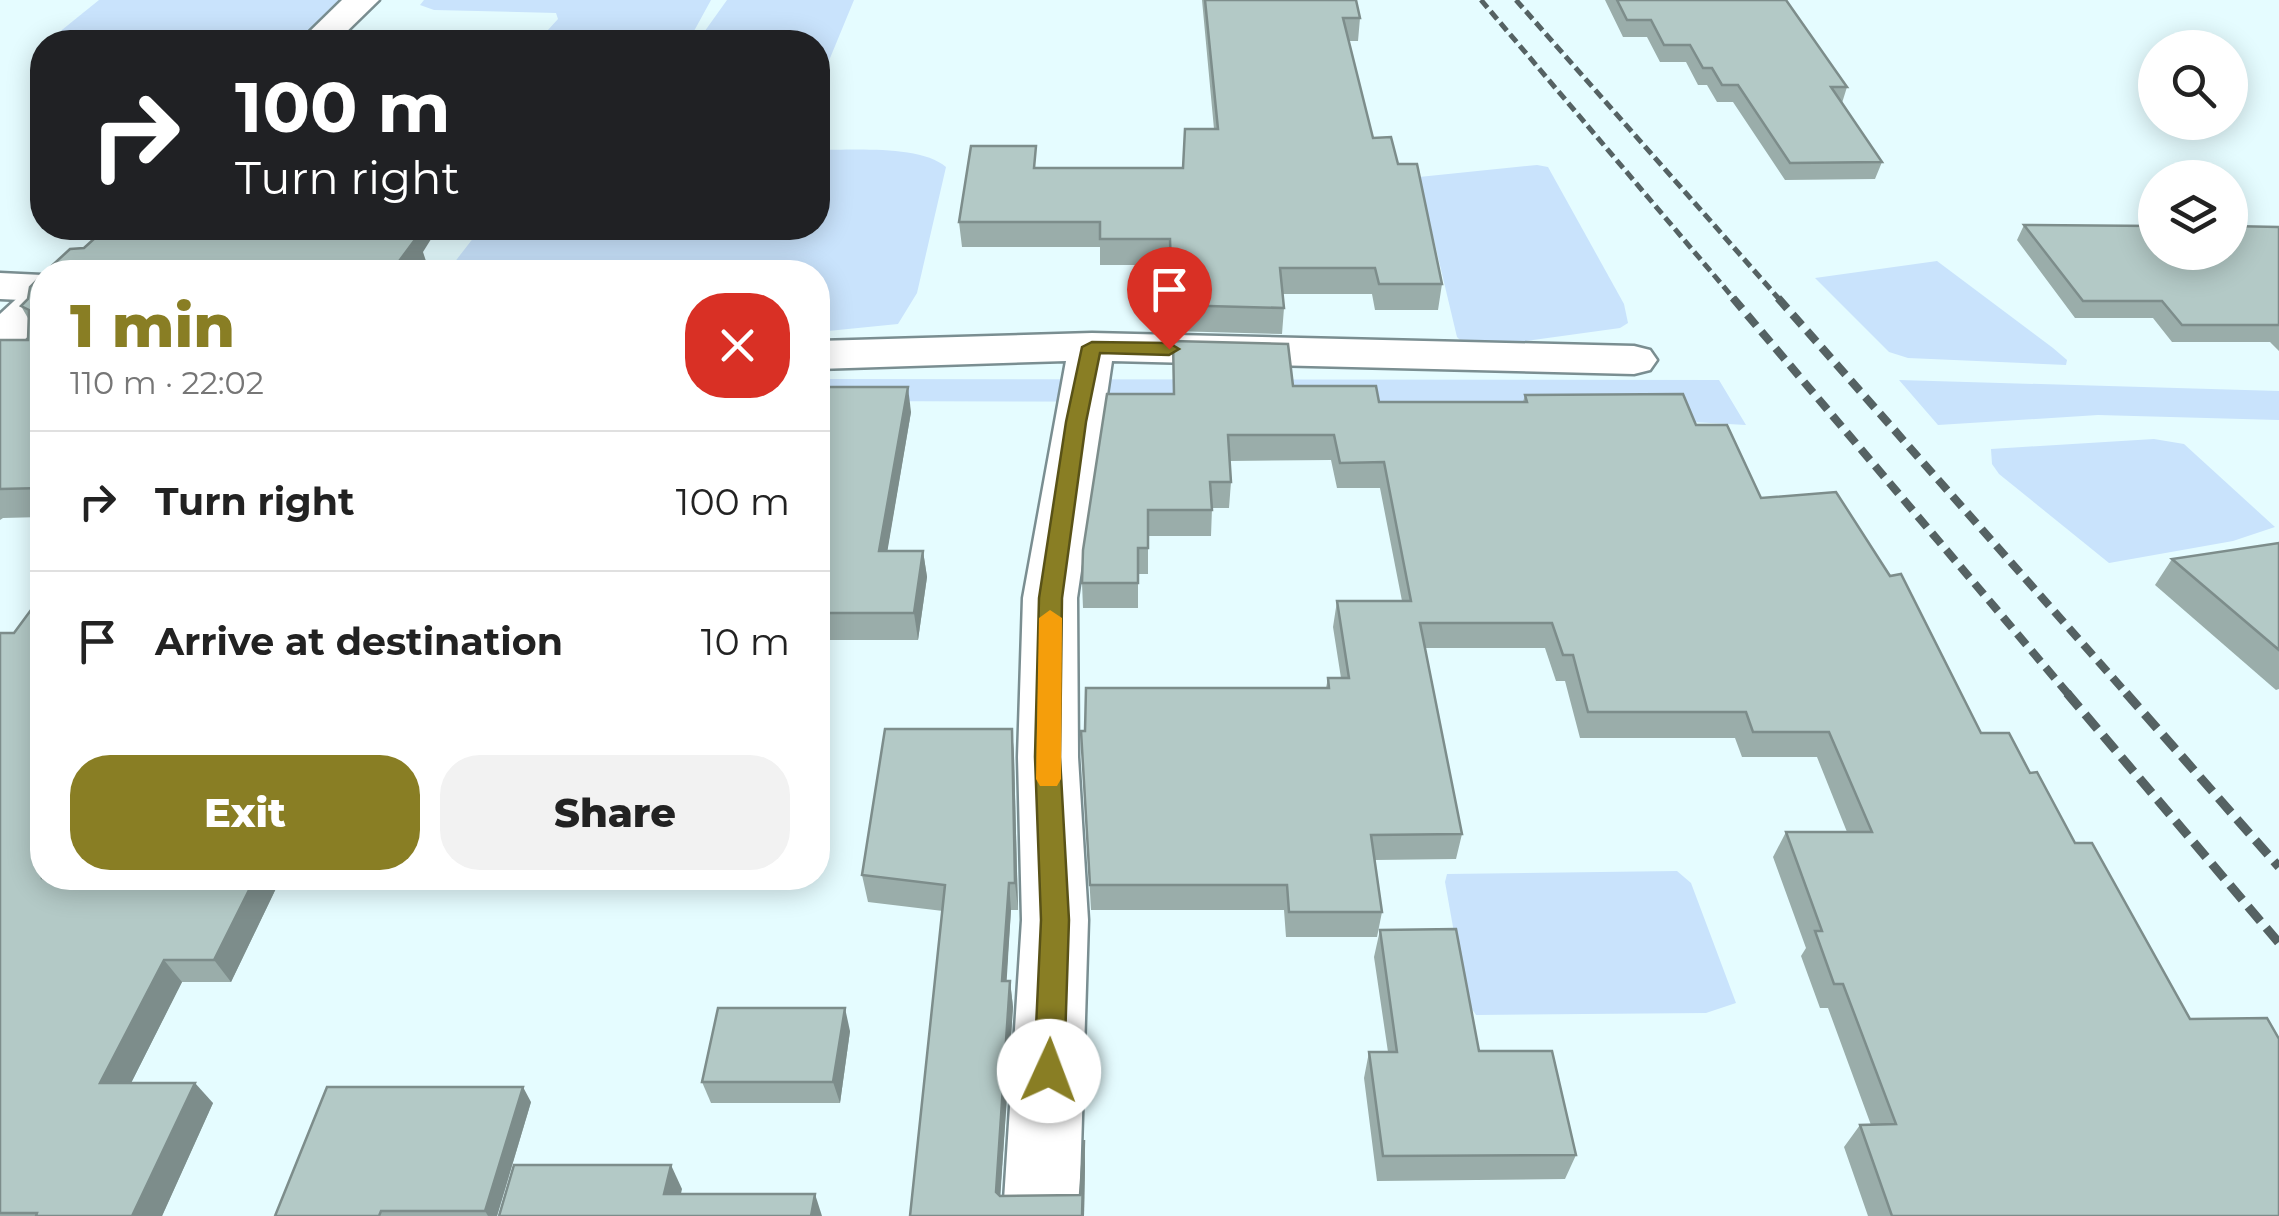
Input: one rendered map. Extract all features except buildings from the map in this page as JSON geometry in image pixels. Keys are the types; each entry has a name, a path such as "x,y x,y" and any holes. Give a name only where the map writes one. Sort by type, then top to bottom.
{"street":[{"path":"329,30 362,0"},
{"path":"0,286 30,287"},
{"path":"0,338 30,311"},
{"path":"0,349 30,350"},
{"path":"830,356 1084,381 1634,360"},
{"path":"1041,1216 1055,920 1048,757 1050,598 1084,381"}],"water":[{"path":"99,0 340,0 311,30 62,30"},
{"path":"424,0 711,0 695,30 548,30 558,19 556,13 434,10 420,5"},
{"path":"727,0 854,0 830,58 830,30 706,30"},
{"path":"830,150 903,152 946,167 917,293 898,324 830,331 830,260 456,260 472,240 830,240"},
{"path":"1548,167 1624,304 1628,323 1620,328 1503,344 1462,342 1457,337 1419,177"},
{"path":"1937,261 2053,348 2067,360 2066,365 1908,358 1889,352 1815,278"},
{"path":"830,379 1719,380 1746,425 1336,402 830,401"},
{"path":"1899,380 2279,391 2279,420 2098,415 1938,425"},
{"path":"2154,439 2184,444 2275,527 2233,541 2109,563 1999,474 1992,464 1991,449"},
{"path":"1677,871 1691,883 1736,1003 1706,1013 1476,1015 1466,1000 1445,882 1447,874"}],"railway":[{"path":"1481,0 1735,300"},
{"path":"1516,0 1780,300"},
{"path":"1733,298 2069,695"},
{"path":"1778,298 2128,695"},
{"path":"2067,693 2279,943"},
{"path":"2126,693 2279,867"}],"slow traffic":[{"path":"1049,779 1050,618"}],"route":[{"path":"1049,1071 1055,920 1048,757 1050,598 1076,422 1092,347 1169,349"}]}
